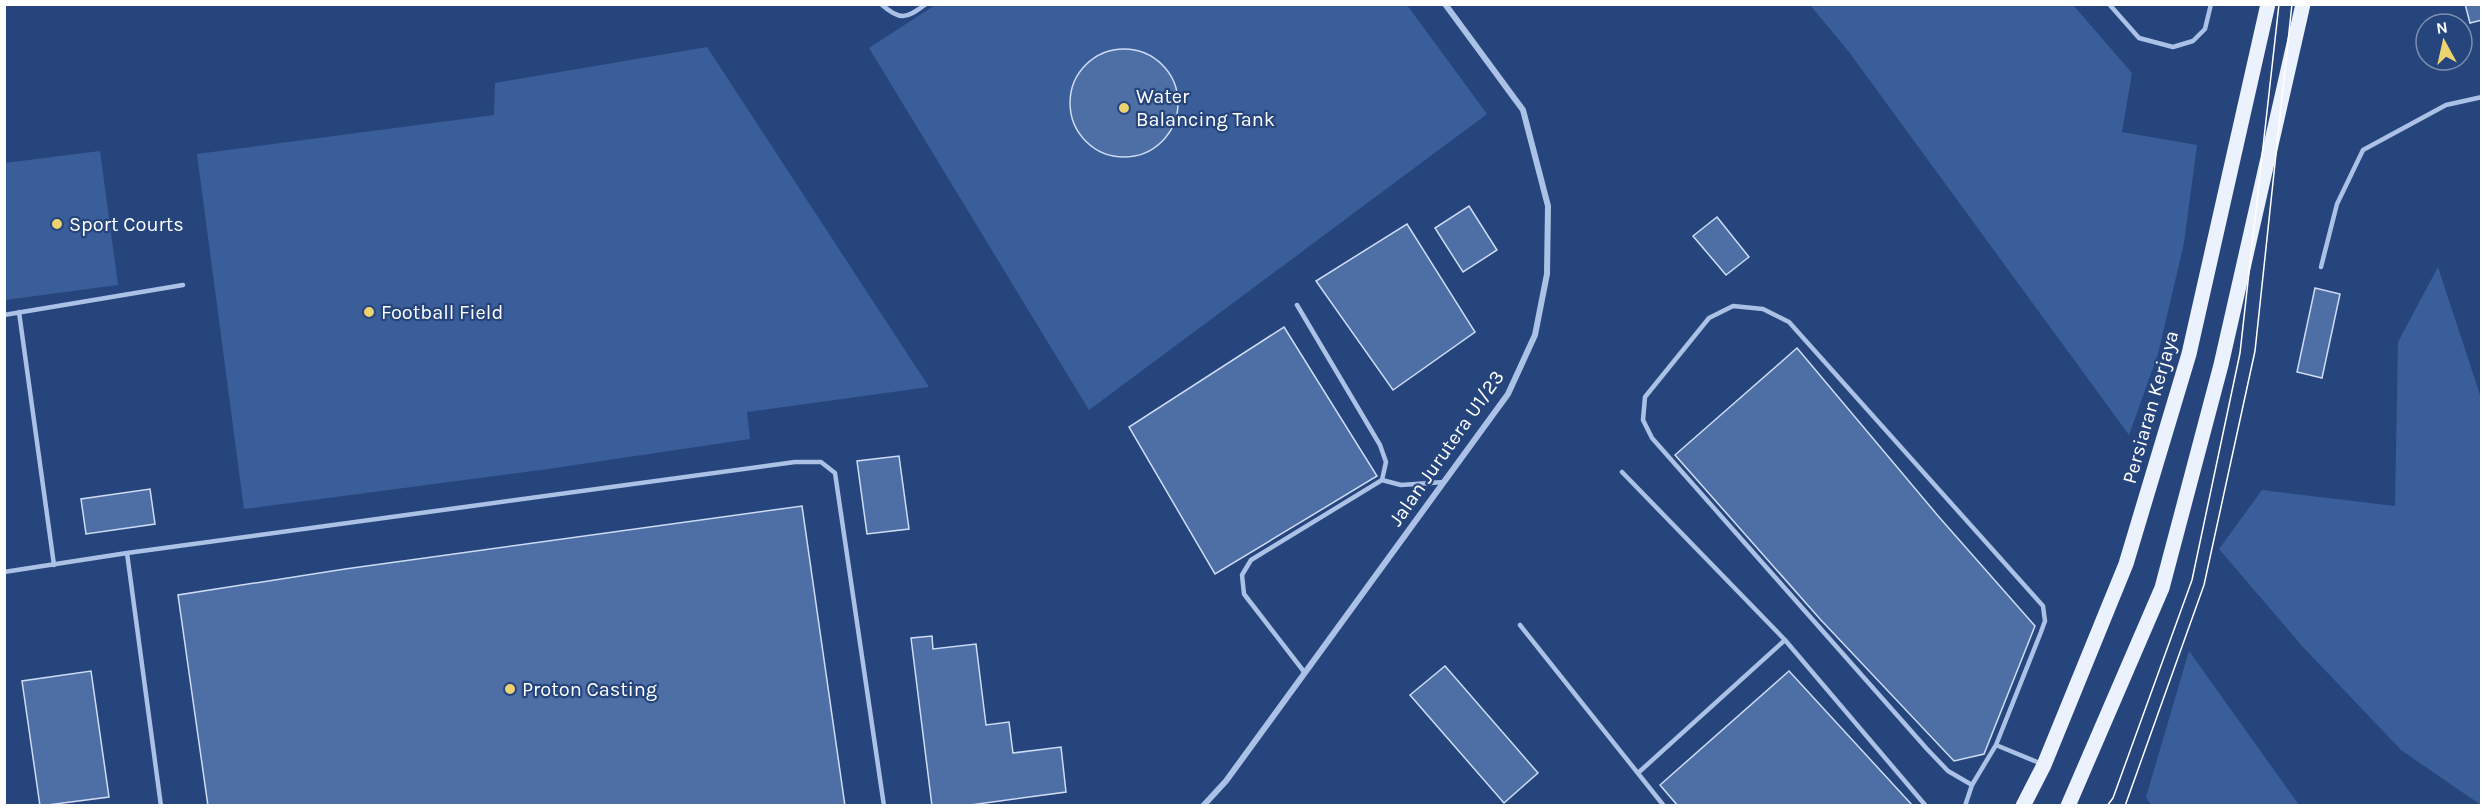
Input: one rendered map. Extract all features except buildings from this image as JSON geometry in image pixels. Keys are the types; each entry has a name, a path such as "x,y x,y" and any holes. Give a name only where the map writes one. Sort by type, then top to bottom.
{"main road":[{"name":"Persiaran Kerjaya","path":"2023,806 2044,765 2126,564 2189,354 2268,4"},
{"path":"2068,806 2162,588 2221,365 2303,4"}],"street":[{"name":"Jalan Jurutera U1/23","path":"1203,806 1226,781 1508,394 1535,336 1547,274 1548,206 1523,110 1445,4"}],"lane":[{"path":"881,4 894,16 909,16 926,4"},
{"path":"2109,4 2139,38 2173,48 2193,41 2205,29 2211,4"},
{"path":"2321,267 2337,204 2362,150 2446,105 2481,97"},
{"path":"4,315 183,285"},
{"path":"1298,305 1380,445 1386,462 1382,480 1251,560 1242,575 1244,594 1305,673"},
{"path":"1965,806 1972,785 1996,745 2045,621 2043,606 1789,322 1763,309 1733,306 1709,318 1645,397 1643,420 1652,438 1927,749 1948,771 1972,785"},
{"path":"19,312 54,565"},
{"path":"4,572 127,553 795,462 821,462 835,472 884,806"},
{"path":"1622,472 1785,640 1926,806"},
{"path":"1382,480 1401,485 1444,482"},
{"path":"127,553 161,806"},
{"path":"1520,626 1664,806"},
{"path":"1638,773 1785,640"},
{"path":"1996,745 2044,765"}],"shaded area":[{"path":"935,5 1407,5 1487,114 1089,410 869,48","holes":["1130,49 1158,63 1173,82 1178,103 1173,124 1161,141 1144,154 1123,158 1100,151 1090,145 1075,128 1069,106 1073,85 1084,67 1092,59 1112,50"]},
{"path":"1810,5 2073,5 2132,73 2122,132 2197,145 2184,243 2158,354 2129,435 1849,52"},
{"path":"707,47 929,387 747,412 750,439 541,470 244,509 197,154 494,115 495,83"},
{"name":"Sport Courts","path":"100,151 118,285 5,300 5,163"},
{"path":"2438,267 2481,398 2481,805 2401,750 2303,647 2219,549 2262,490 2395,506 2398,342"},
{"path":"2189,651 2299,805 2151,805 2146,797"}],"tram line":[{"path":"2107,806 2113,798 2192,580 2240,353 2279,4"},
{"path":"2125,806 2204,585 2255,351 2292,4"}],"place":[{"name":"Water Balancing Tank","path":"1124,108"},
{"name":"Sport Courts","path":"57,224"},
{"name":"Football Field","path":"369,312"},
{"name":"Proton Casting","path":"510,689"}]}
